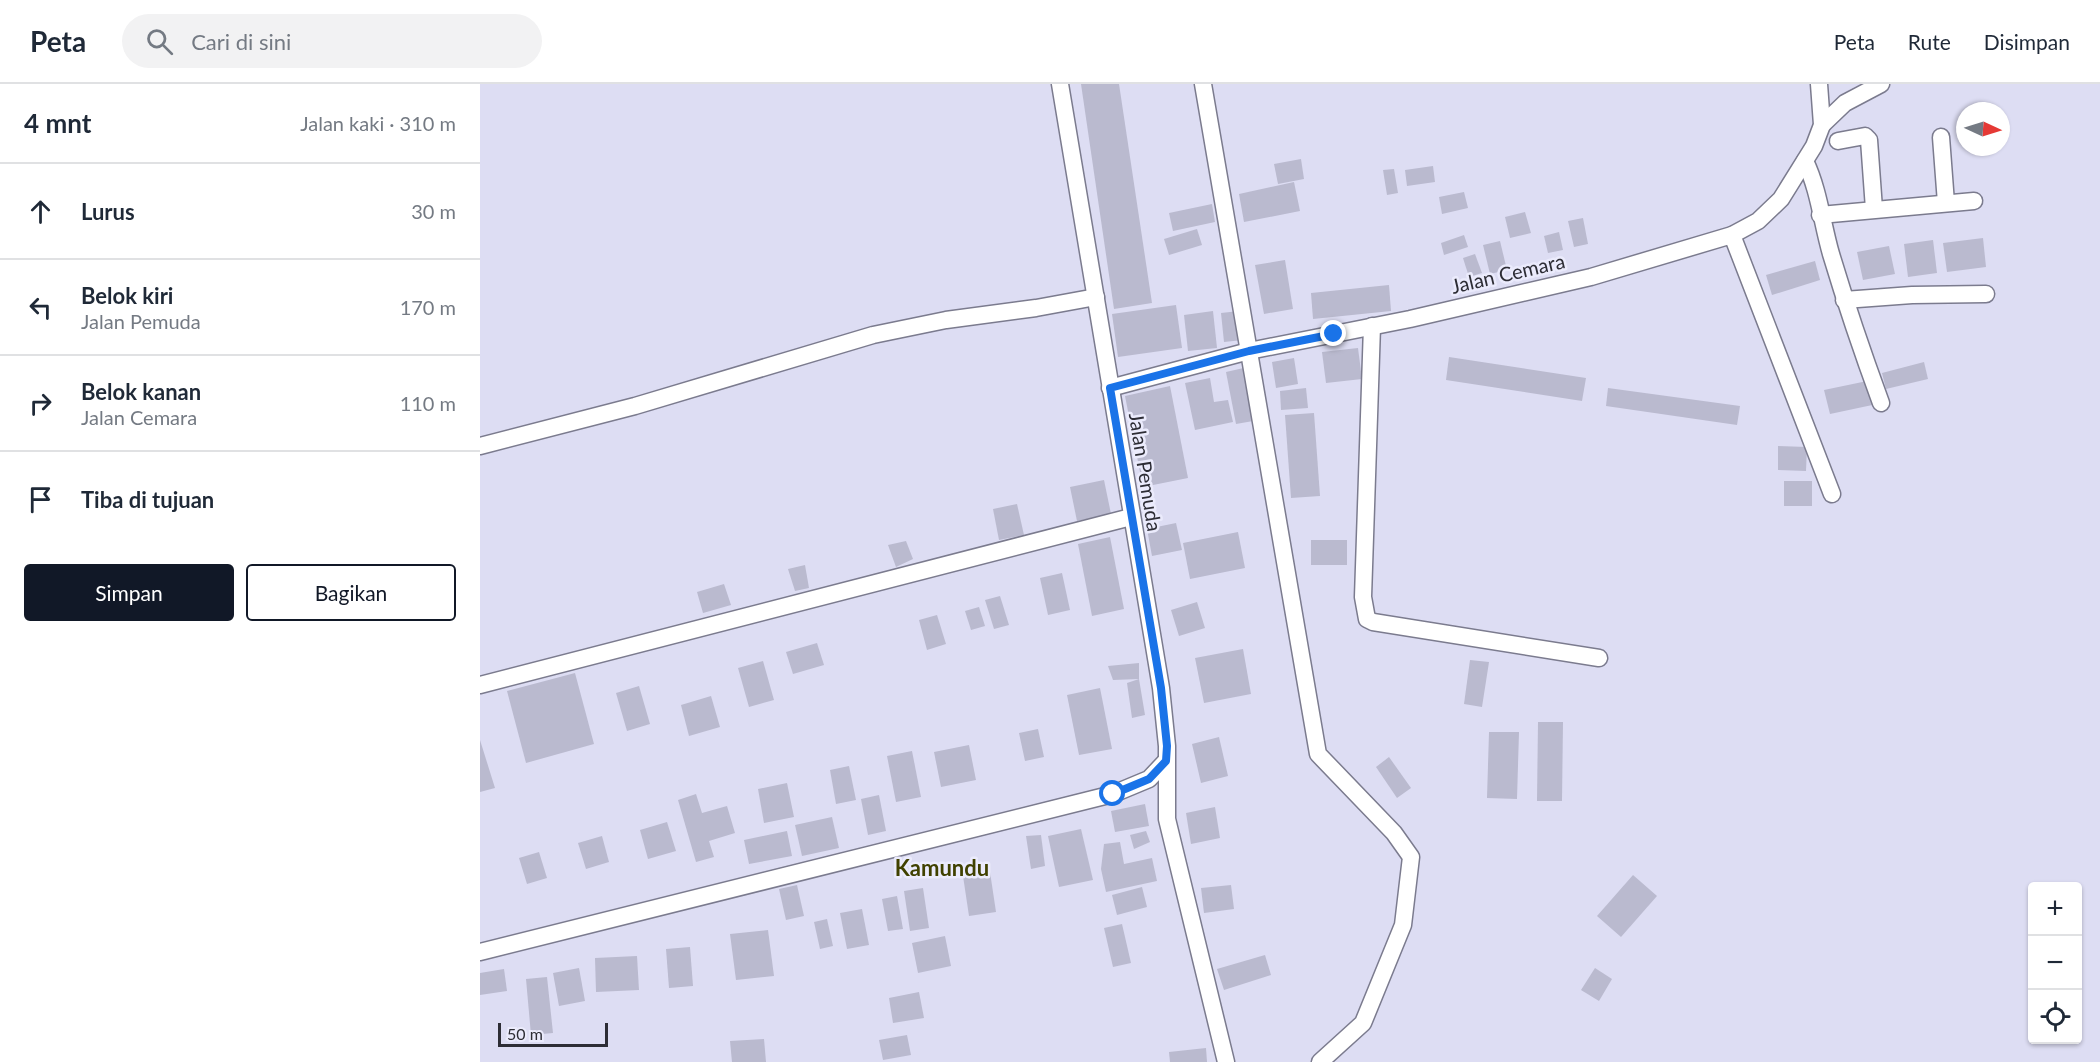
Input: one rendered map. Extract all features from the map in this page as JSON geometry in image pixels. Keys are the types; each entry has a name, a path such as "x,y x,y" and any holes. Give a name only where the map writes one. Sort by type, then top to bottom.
{"street":[{"name":"Jalan Pemuda","path":"1060,84 1161,688 1166,730 1167,819 1226,1062"},
{"path":"1203,84 1318,754 1394,834 1411,856 1403,926 1363,1023 1320,1062"},
{"name":"Jalan Cemara","path":"1110,388 1249,351 1591,277 1732,235 1758,221 1781,199 1805,161 1822,125 1819,84"},
{"path":"1822,125 1845,103 1881,84"},
{"path":"1838,141 1865,136 1869,140 1874,209"},
{"path":"1941,137 1946,203"},
{"path":"1805,161 1816,184 1820,215 1845,300 1881,403"},
{"path":"1820,215 1974,201"},
{"path":"1732,235 1832,494"},
{"path":"1845,300 1912,295 1986,294"},
{"path":"480,446 635,406 873,335 946,320 1096,297"},
{"path":"1372,326 1363,597 1367,619 1373,622 1599,658"},
{"path":"480,685 1131,517"},
{"path":"480,952 1113,794 1149,779 1166,761"}],"building":[{"path":"1081,84 1119,84 1152,303 1114,309"},
{"path":"1301,159 1304,179 1278,184 1274,164"},
{"path":"1433,166 1435,182 1407,186 1405,170"},
{"path":"1394,169 1398,193 1387,195 1383,170"},
{"path":"1294,182 1300,211 1244,222 1239,194"},
{"path":"1464,192 1468,208 1442,214 1439,197"},
{"path":"1212,204 1215,222 1173,231 1169,213"},
{"path":"1525,212 1531,233 1510,238 1505,217"},
{"path":"1583,218 1588,244 1574,247 1568,221"},
{"path":"1197,229 1202,245 1169,255 1164,239"},
{"path":"1559,232 1563,250 1548,253 1544,236"},
{"path":"1464,235 1468,247 1444,255 1441,243"},
{"path":"1983,238 1986,267 1947,272 1943,243"},
{"path":"1933,240 1937,273 1908,277 1904,244"},
{"path":"1500,241 1507,270 1490,274 1483,245"},
{"path":"1889,246 1895,274 1863,280 1857,252"},
{"path":"1475,254 1482,273 1469,277 1463,258"},
{"path":"1285,260 1293,309 1264,314 1255,265"},
{"path":"1815,261 1820,280 1772,295 1766,275"},
{"path":"1389,285 1391,311 1313,319 1311,293"},
{"path":"1176,305 1182,348 1118,357 1112,314"},
{"path":"1213,311 1217,348 1188,351 1184,315"},
{"path":"1239,311 1243,340 1224,342 1221,313"},
{"path":"1358,348 1362,379 1326,383 1322,352"},
{"path":"1449,357 1586,378 1582,401 1446,380"},
{"path":"1294,358 1298,384 1276,388 1272,362"},
{"path":"1924,362 1928,379 1886,389 1882,373"},
{"path":"1248,367 1259,420 1236,424 1226,372"},
{"path":"1210,378 1214,402 1228,400 1233,422 1195,430 1185,383"},
{"path":"1872,380 1877,404 1830,414 1824,390"},
{"path":"1170,386 1188,478 1143,487 1125,396"},
{"path":"1306,388 1308,408 1281,410 1280,391"},
{"path":"1608,388 1740,406 1737,425 1606,406"},
{"path":"1314,413 1320,496 1291,498 1285,415"},
{"path":"1778,446 1807,447 1806,471 1778,470"},
{"path":"1104,480 1111,514 1077,521 1070,487"},
{"path":"1784,481 1812,481 1812,506 1784,506"},
{"path":"1017,504 1024,535 999,540 993,509"},
{"path":"1176,523 1182,550 1152,556 1147,529"},
{"path":"1238,532 1245,568 1190,579 1183,543"},
{"path":"1110,537 1124,609 1092,616 1078,544"},
{"path":"1311,540 1347,540 1347,565 1311,565"},
{"path":"906,541 913,559 896,567 888,545"},
{"path":"805,565 809,588 795,591 788,569"},
{"path":"1062,573 1070,610 1048,615 1040,578"},
{"path":"724,584 731,605 703,613 697,592"},
{"path":"1000,596 1009,625 994,629 985,600"},
{"path":"1197,602 1205,628 1179,636 1171,610"},
{"path":"979,607 985,626 971,630 965,611"},
{"path":"937,615 946,644 927,650 919,620"},
{"path":"817,643 824,665 793,674 786,652"},
{"path":"1243,649 1251,694 1204,703 1195,658"},
{"path":"1470,660 1489,662 1482,707 1464,704"},
{"path":"763,661 774,700 749,707 738,668"},
{"path":"1139,663 1139,679 1113,680 1108,666"},
{"path":"575,673 594,744 526,763 507,691"},
{"path":"1139,679 1145,715 1132,718 1127,683"},
{"path":"639,686 650,724 627,731 616,693"},
{"path":"1100,688 1112,749 1079,755 1067,695"},
{"path":"711,696 720,727 689,736 681,705"},
{"path":"1538,722 1563,722 1562,801 1537,801"},
{"path":"1038,729 1044,757 1025,761 1019,733"},
{"path":"1489,732 1519,732 1517,799 1487,798"},
{"path":"1219,737 1228,776 1201,783 1192,744"},
{"path":"480,740 495,788 480,792"},
{"path":"969,745 976,780 941,787 934,752"},
{"path":"912,751 921,797 896,802 887,756"},
{"path":"1389,757 1411,788 1397,798 1376,767"},
{"path":"849,766 856,800 836,804 830,770"},
{"path":"787,783 794,817 764,823 758,789"},
{"path":"696,794 702,813 727,806 735,833 709,841 714,857 696,862 678,800"},
{"path":"879,795 886,831 868,835 861,799"},
{"path":"1145,804 1149,826 1115,832 1111,811"},
{"path":"1215,807 1220,838 1191,844 1186,813"},
{"path":"832,817 839,848 802,856 795,825"},
{"path":"667,822 676,851 648,859 640,830"},
{"path":"1081,829 1093,880 1059,887 1048,836"},
{"path":"787,831 792,856 749,864 744,840"},
{"path":"1146,831 1150,842 1134,849 1130,835"},
{"path":"1041,835 1045,866 1031,869 1026,836"},
{"path":"602,836 609,862 586,869 578,843"},
{"path":"1120,842 1124,864 1152,858 1157,881 1106,892 1101,869 1104,844"},
{"path":"539,852 547,878 527,884 519,858"},
{"path":"990,872 996,912 969,916 963,876"},
{"path":"1633,875 1657,896 1621,937 1597,916"},
{"path":"797,885 804,916 786,920 779,889"},
{"path":"1231,885 1234,909 1204,913 1201,888"},
{"path":"1142,887 1147,907 1117,915 1112,895"},
{"path":"923,888 929,928 910,931 904,891"},
{"path":"897,896 903,929 888,931 882,899"},
{"path":"862,909 869,945 847,949 840,913"},
{"path":"827,919 833,946 820,949 814,922"},
{"path":"1122,924 1131,963 1113,967 1104,928"},
{"path":"768,930 774,976 736,980 730,934"},
{"path":"945,936 951,966 918,973 912,943"},
{"path":"690,947 693,986 669,988 666,949"},
{"path":"1265,955 1271,975 1224,990 1217,969"},
{"path":"637,956 639,990 596,992 595,958"},
{"path":"579,968 585,1001 559,1006 553,973"},
{"path":"1595,968 1612,979 1599,1001 1581,990"},
{"path":"504,969 507,991 480,995 480,973"},
{"path":"547,977 553,1033 531,1035 526,979"},
{"path":"919,992 924,1018 893,1023 889,998"},
{"path":"907,1035 911,1055 883,1060 879,1040"},
{"path":"764,1039 766,1062 732,1062 730,1041"},
{"path":"1206,1048 1207,1062 1170,1062 1169,1052"}],"district":[{"name":"Kamundu","path":"942,868"}],"route":[{"path":"1113,794 1149,779 1166,761 1167,746 1161,688 1110,388 1249,351 1334,334"}]}
